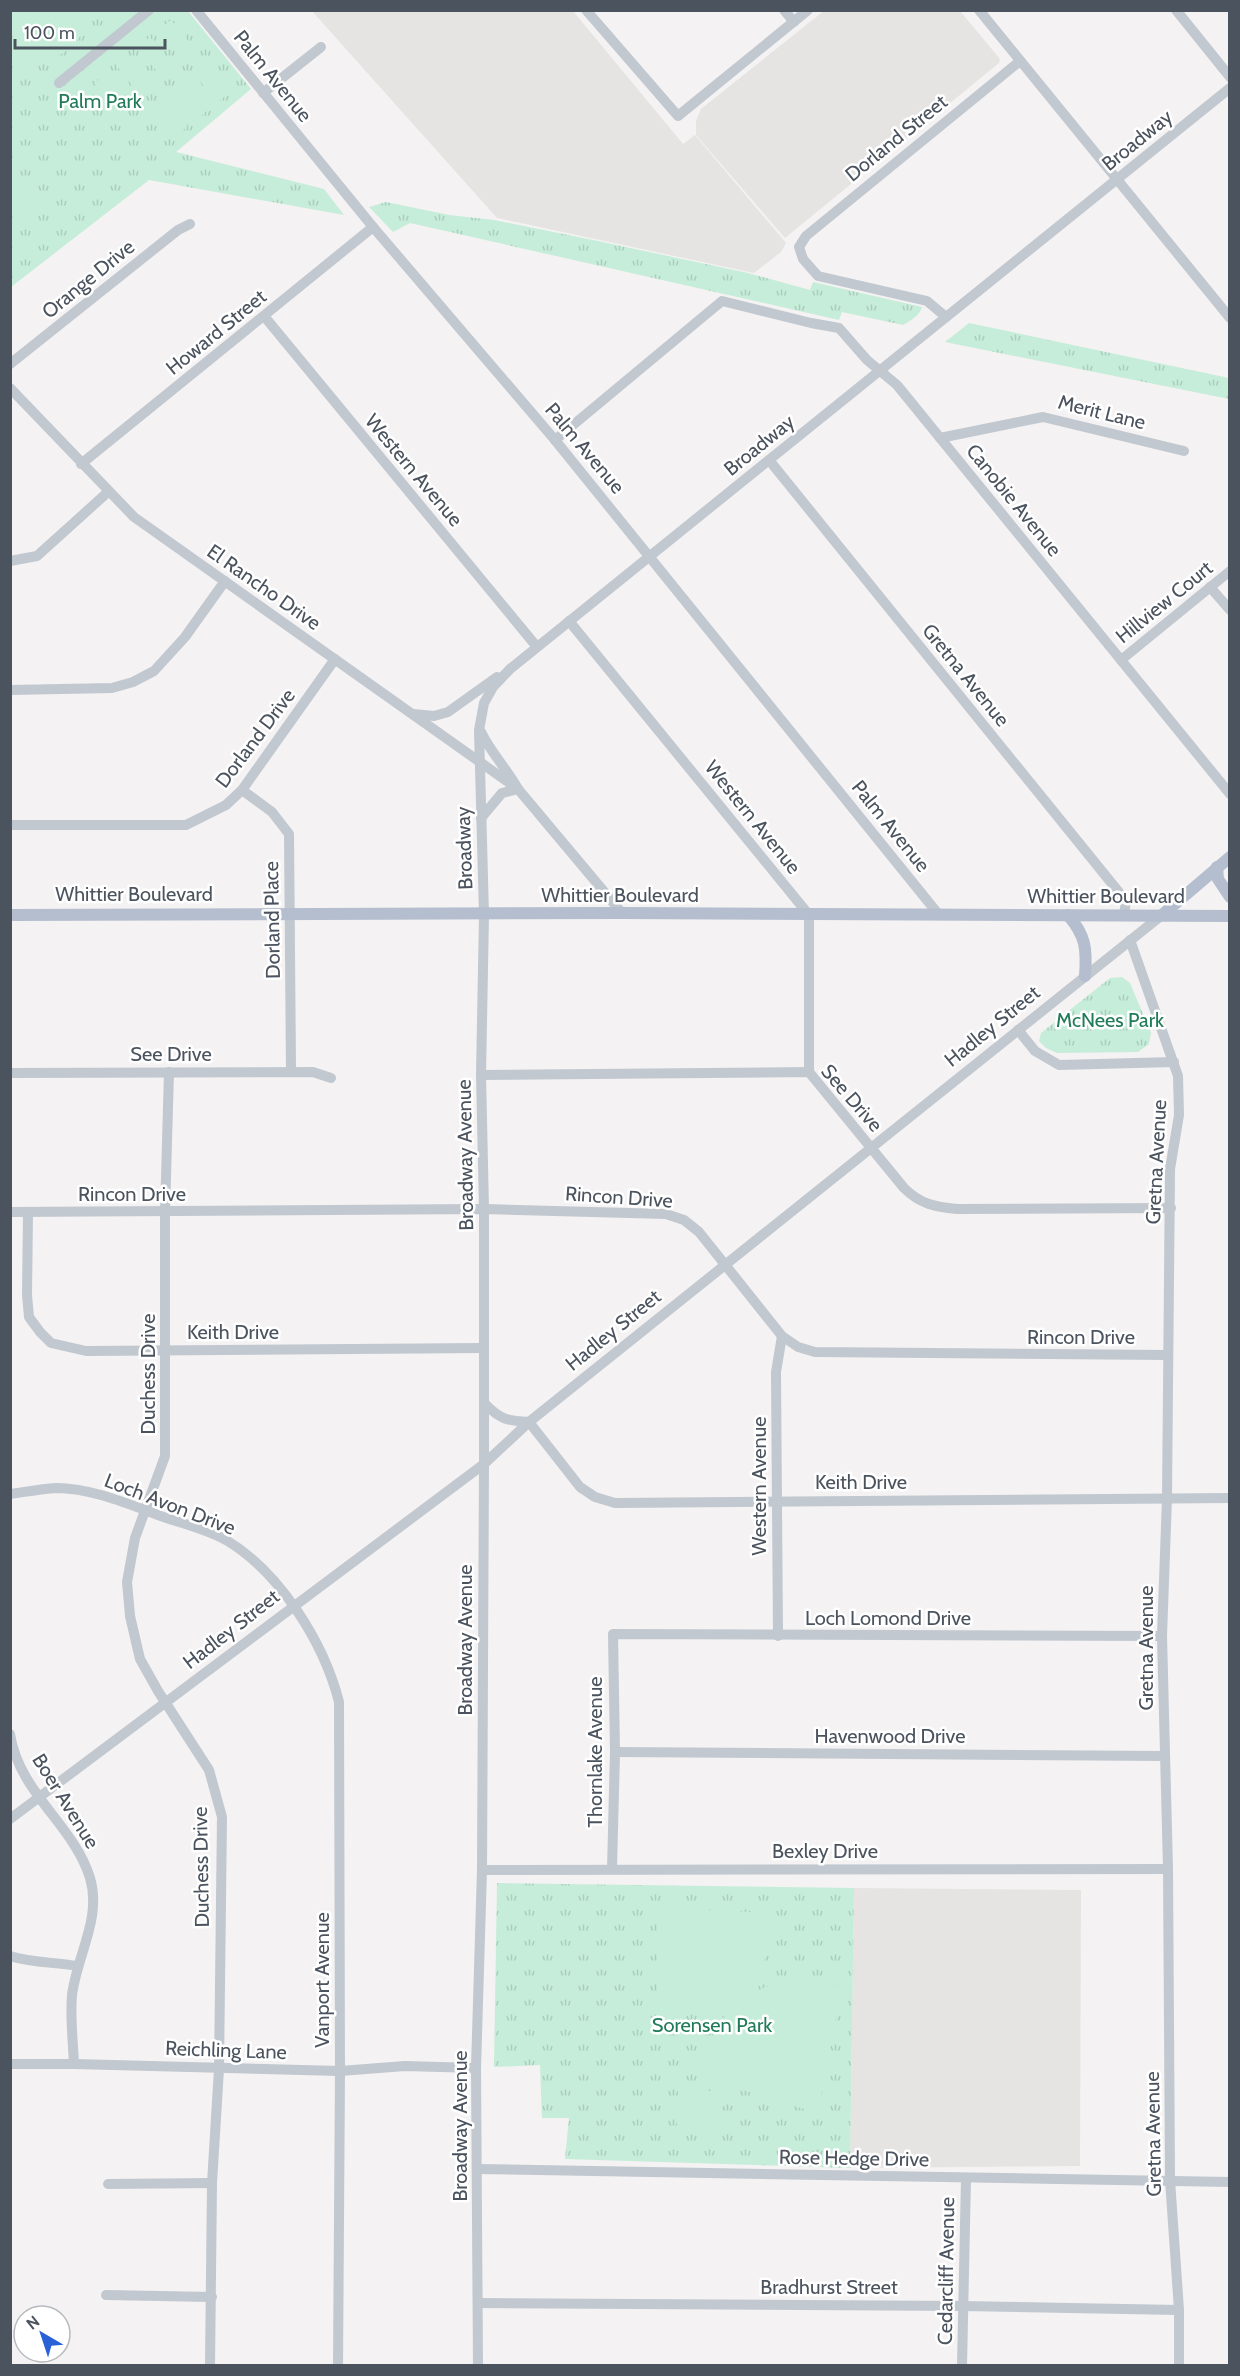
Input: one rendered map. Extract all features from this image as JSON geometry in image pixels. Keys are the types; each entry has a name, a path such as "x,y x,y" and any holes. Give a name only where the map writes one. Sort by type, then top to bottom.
{"main road":[{"name":"Hadley Street","path":"1162,915 1230,857"},
{"path":"1217,867 1218,879 1230,897"},
{"name":"Whittier Boulevard","path":"10,915 1230,916"},
{"path":"1068,915 1081,930 1087,952 1085,976"}],"street":[{"path":"58,83 149,10"},
{"name":"Palm Avenue","path":"196,10 373,227 555,440 939,915"},
{"path":"586,10 678,117 808,10"},
{"path":"784,10 794,22"},
{"path":"979,10 1230,318"},
{"path":"1176,10 1230,76"},
{"path":"263,93 321,47"},
{"name":"Dorland Street","path":"946,317 937,307 927,301 819,276 803,259 799,247 806,236 1020,60"},
{"name":"Broadway","path":"484,915 479,730 484,702 493,687 510,669 537,647 1230,88"},
{"name":"Orange Drive","path":"10,364 178,230 190,224"},
{"name":"Howard Street","path":"81,464 373,227"},
{"name":"Canobie Avenue","path":"555,440 723,301 839,328 867,360 897,385 1230,794"},
{"name":"Western Avenue","path":"264,316 537,647"},
{"name":"El Rancho Drive","path":"10,388 134,517 518,789"},
{"name":"Merit Lane","path":"940,438 1043,417 1184,451"},
{"name":"Gretna Avenue","path":"769,460 1126,901 1124,915"},
{"path":"10,561 37,556 108,492"},
{"name":"Hillview Court","path":"1121,660 1230,572"},
{"path":"10,690 112,688 133,682 154,671 185,637 225,581"},
{"path":"1210,587 1230,610"},
{"name":"Western Avenue","path":"569,621 809,915"},
{"name":"Dorland Drive","path":"10,825 186,825 226,805 242,790 335,659"},
{"path":"411,714 434,716 448,712 510,669"},
{"name":"El Rancho Drive","path":"479,730 490,750 518,789 622,914"},
{"path":"481,818 502,793 518,789"},
{"name":"Dorland Place","path":"242,790 272,813 289,834 291,1072"},
{"name":"Broadway Avenue","path":"478,2366 476,2068 482,1870 484,1209 481,1075 484,915"},
{"path":"809,915 809,1072"},
{"name":"Hadley Street","path":"10,1820 484,1464 529,1422 1162,915"},
{"name":"Gretna Avenue","path":"1130,940 1178,1076 1179,1115 1170,1169 1167,1498 1162,1636 1168,1869 1170,2181 1179,2310 1179,2366"},
{"path":"1018,1030 1035,1052 1059,1065 1174,1062"},
{"name":"Duchess Drive","path":"169,1072 165,1212 165,1456 135,1538 127,1582 130,1616 140,1659 209,1770 222,1816 219,2069 212,2183 210,2366"},
{"name":"See Drive","path":"10,1073 313,1072 331,1078"},
{"name":"See Drive","path":"481,1075 809,1072 913,1197 924,1203 957,1209 1171,1208"},
{"name":"Rincon Drive","path":"10,1212 484,1209 666,1214 684,1220 699,1232 782,1336 798,1347 815,1352 833,1354 1167,1355"},
{"name":"Keith Drive","path":"28,1212 29,1317 51,1343 86,1351 484,1348"},
{"name":"Western Avenue","path":"778,1636 776,1372 782,1336"},
{"path":"484,1403 498,1417 511,1421 529,1422"},
{"name":"Keith Drive","path":"529,1422 580,1487 595,1497 615,1503 1230,1498"},
{"name":"Loch Avon Drive","path":"10,1494 56,1488 87,1492 145,1510 225,1540 255,1562 293,1606"},
{"name":"Vanport Avenue","path":"293,1606 326,1661 339,1702 338,2366"},
{"name":"Loch Lomond Drive","path":"613,1634 1162,1636"},
{"name":"Thornlake Avenue","path":"612,1869 615,1752 613,1634"},
{"name":"Boer Avenue","path":"10,1734 17,1760 30,1786 79,1853 90,1876 94,1893 93,1914 77,1966 72,1997 74,2064"},
{"name":"Havenwood Drive","path":"615,1752 1164,1756"},
{"name":"Bexley Drive","path":"482,1870 1168,1869"},
{"path":"10,1956 29,1962 54,1962 77,1966"},
{"name":"Reichling Lane","path":"10,2064 340,2071 405,2066 476,2068"},
{"name":"Rose Hedge Drive","path":"478,2169 1230,2182"},
{"name":"Cedarcliff Avenue","path":"962,2366 966,2178"},
{"path":"108,2184 212,2183"},
{"path":"106,2295 212,2297"},
{"name":"Bradhurst Street","path":"478,2303 962,2306 1179,2310"}],"shaded area":[{"path":"825,10 960,11 1000,59 999,63 785,238 696,135 696,121 701,109"},
{"path":"312,11 573,11 683,144 695,135 786,243 781,252 754,273 497,218"},
{"path":"854,1888 1081,1890 1080,2166 850,2168"}],"green space":[{"path":"77,10 90,28 74,42 75,45 55,58 52,54 43,56 34,53 25,61 11,47 20,39 11,28 11,24 24,13 23,11"},
{"name":"Palm Park","path":"11,11 188,11 251,89 176,152 324,189 344,215 149,180 11,287"},
{"path":"171,20 194,48 181,58 158,30"},
{"path":"150,37 172,65 160,75 137,48"},
{"path":"129,55 151,82 138,93 116,65"},
{"path":"208,64 230,92 217,103 195,75"},
{"path":"107,72 130,100 117,110 94,83"},
{"path":"186,82 209,109 196,120 174,92"},
{"path":"165,99 188,126 175,137 152,109"},
{"path":"23,177 48,208 30,222 11,198 11,187"},
{"path":"386,202 593,240 748,273 810,290 813,282 922,307 912,320 903,325 842,312 839,320 410,223 393,232 369,207"},
{"path":"969,323 1229,378 1229,399 945,342"},
{"name":"McNees Park","path":"1122,977 1130,983 1151,1033 1149,1044 1138,1052 1057,1053 1046,1048 1039,1041 1041,1033 1110,978"},
{"name":"Sorensen Park","path":"497,1883 854,1888 850,2168 565,2159 569,2118 542,2118 540,2065 494,2067"},
{"path":"664,1908 770,1913 771,1942 758,1974 736,1998 701,2014 657,2015 657,1915"},
{"path":"789,1980 816,1980 842,1986 820,2103 807,2110 701,2077 711,2040 727,2012 752,1993"},
{"path":"678,2090 700,2091 699,2127 677,2127"},
{"path":"701,2091 723,2091 723,2127 701,2127"}]}
